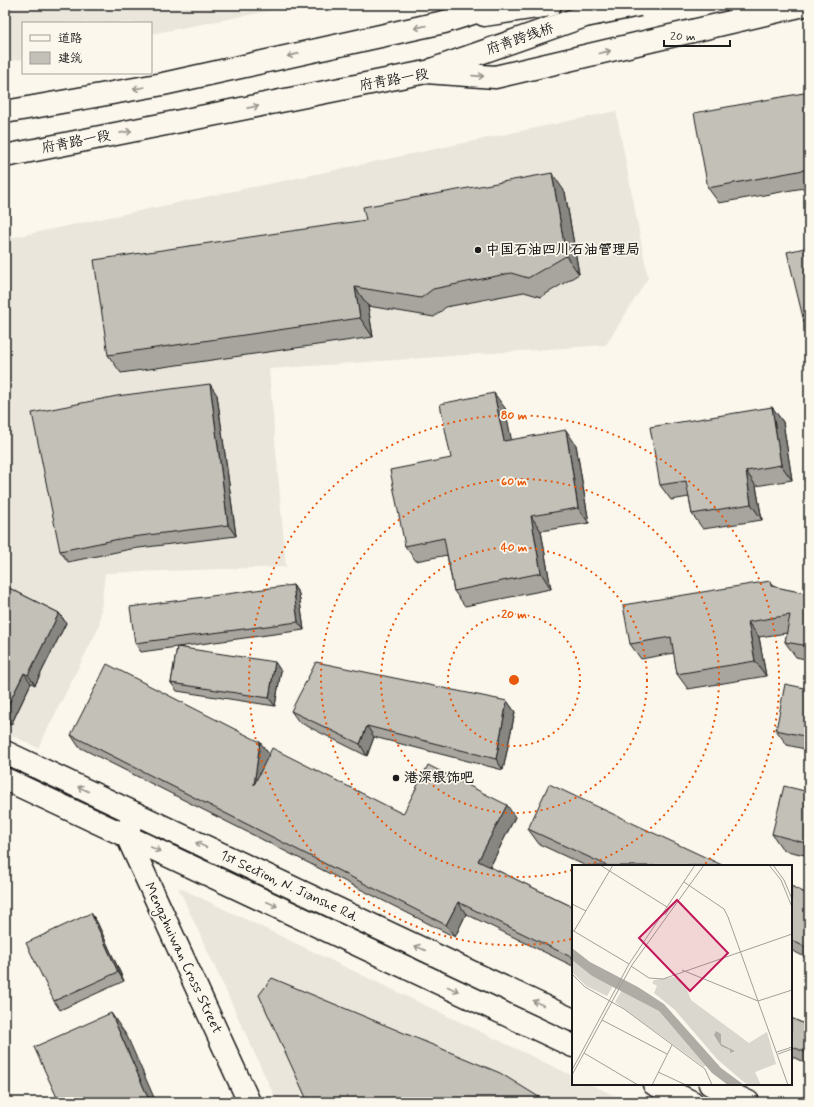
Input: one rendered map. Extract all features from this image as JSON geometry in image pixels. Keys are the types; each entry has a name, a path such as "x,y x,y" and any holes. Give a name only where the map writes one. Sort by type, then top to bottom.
{"main road":[{"path":"5,112 163,84 444,22 498,5"},
{"name":"府青跨线桥","path":"444,22 550,5"},
{"name":"府青跨线桥","path":"426,72 585,16 639,5"},
{"name":"府青路一段","path":"5,156 426,72 495,78 804,5"},
{"name":"1st Section, N. Jianshe Rd.","path":"5,752 572,1020"},
{"name":"1st Section, N. Jianshe Rd.","path":"5,779 572,1046"},
{"path":"127,836 133,812"},
{"name":"Mengzhuiwan Cross Street","path":"127,836 249,1102"},
{"path":"656,1085 692,1102"},
{"path":"712,1085 748,1102"}],"shaded area":[{"path":"5,5 300,5 152,34 152,22 22,22 22,59 5,62"},
{"path":"616,111 648,278 606,345 269,369 286,567 105,573 99,627 38,748 5,732 5,239"},
{"path":"178,887 572,1076 572,1085 592,1085 628,1102 277,1102"}],"building":[{"path":"809,92 809,169 708,188 694,113"},
{"path":"552,173 566,256 528,278 511,273 433,289 421,298 355,287 360,318 108,355 94,260 366,220 363,207"},
{"path":"809,247 809,342 787,252"},
{"path":"210,384 228,525 124,538 60,551 32,413 117,396"},
{"path":"494,393 504,441 566,430 578,508 531,516 541,573 454,591 444,538 405,546 390,470 451,458 440,404"},
{"path":"772,407 781,465 746,471 751,504 692,514 686,481 660,485 650,427"},
{"path":"770,581 771,586 809,594 809,646 785,642 790,615 748,622 755,661 677,674 671,637 630,644 623,605"},
{"path":"293,585 298,622 135,643 130,607"},
{"path":"5,586 59,613 28,675 24,673 5,711"},
{"path":"177,647 275,662 269,698 171,683"},
{"path":"316,662 507,701 496,759 367,726 360,744 291,711"},
{"path":"107,664 260,742 254,785 272,748 403,814 428,765 507,805 478,861 572,907 572,958 458,902 446,925 71,735"},
{"path":"785,684 809,689 809,737 776,730"},
{"path":"549,784 722,865 606,865 528,829"},
{"path":"784,786 809,792 809,844 772,834"},
{"path":"792,886 809,895 809,949 792,940"},
{"path":"91,913 118,972 54,1001 26,943"},
{"path":"272,978 500,1073 547,1102 308,1102 259,995"},
{"path":"111,1013 150,1102 59,1102 34,1047"},
{"path":"792,1018 809,1026 809,1054 792,1046"}],"place":[{"name":"中国石油四川石油管理局","path":"478,250"},
{"name":"港深银饰吧","path":"396,778"}]}
